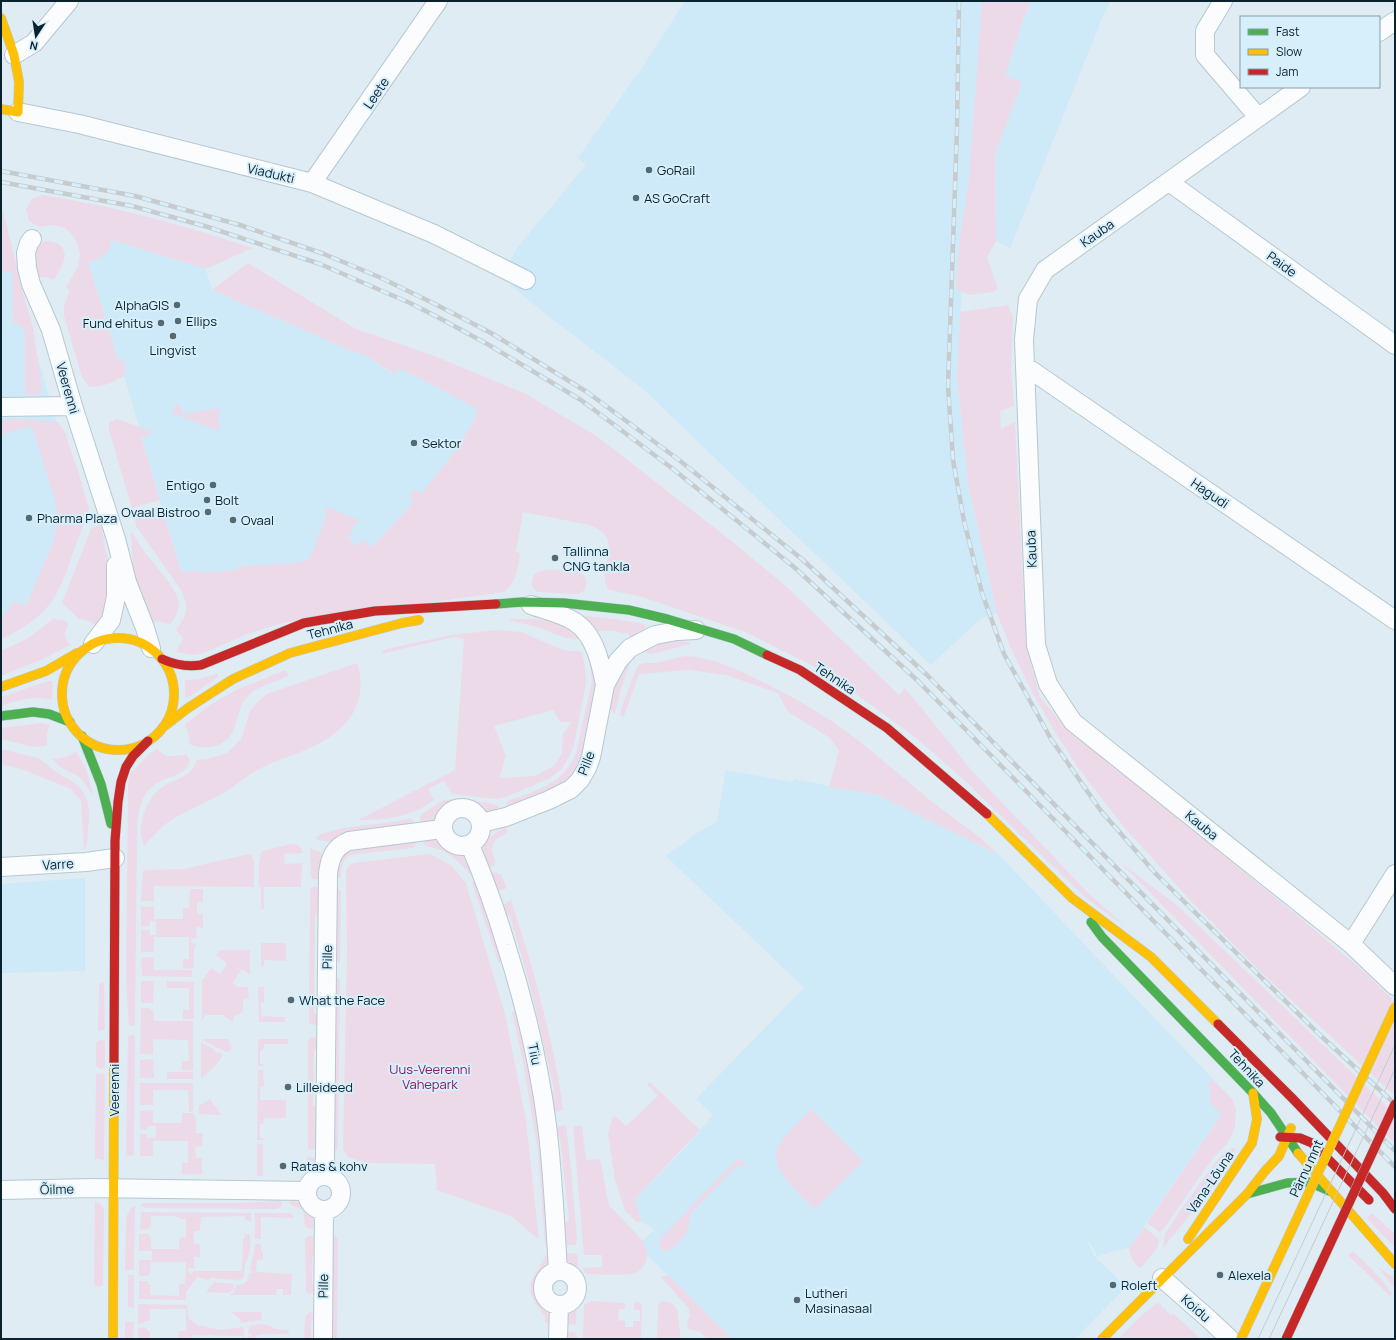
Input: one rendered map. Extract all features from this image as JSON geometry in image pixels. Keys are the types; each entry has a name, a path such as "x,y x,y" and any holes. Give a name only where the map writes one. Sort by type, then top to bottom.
{"main road":[{"path":"1,18 14,55 19,82 10,111"},
{"name":"Tehnika","path":"440,616 523,602"},
{"name":"Tehnika","path":"156,654 172,664 194,666 206,663 304,623 375,612 523,602 564,603 629,610 666,618 734,639 800,670 887,728 983,810 1072,898 1102,937 1254,1093 1271,1113 1298,1154 1395,1264"},
{"name":"Tehnika","path":"162,728 188,708 233,679 290,653 402,622 425,619"},
{"path":"1,687 46,671 88,647 106,639 131,639 142,643 156,654 170,671 174,688 174,703 170,714 162,728 148,741 120,750 110,749 95,745 82,736 70,722 64,706 62,689 70,666 76,657 88,647"},
{"path":"1,716 33,712 49,714 70,722"},
{"name":"Veerenni","path":"82,736 101,784 115,850"},
{"name":"Veerenni","path":"113,1339 115,850 121,780 125,768 148,741"},
{"name":"Tehnika","path":"1072,898 1151,957 1293,1099 1383,1193 1395,1209"},
{"name":"Pärnu mnt","path":"1241,1339 1395,1007"},
{"name":"Vana-Lõuna","path":"1162,1278 1252,1143 1257,1119 1254,1093"},
{"name":"Vana-Lõuna","path":"1102,1339 1247,1194 1279,1156 1288,1137 1294,1116 1293,1099"},
{"path":"1286,1339 1395,1104"},
{"path":"1252,1143 1268,1137 1300,1138 1312,1143 1375,1206"},
{"path":"1247,1194 1287,1183 1309,1182 1332,1192"}],"street":[{"path":"14,55 34,43 69,1"},
{"name":"Leete","path":"312,183 438,1"},
{"path":"1223,1 1205,32 1205,55 1258,117"},
{"path":"1380,31 1395,21"},
{"name":"Kauba","path":"1300,88 1045,270 1028,299 1024,340 1036,646 1048,684 1073,722 1351,944 1395,986"},
{"name":"Viadukti","path":"10,111 79,124 312,183 434,234 526,280"},
{"name":"Paide","path":"1169,182 1395,345"},
{"name":"Veerenni","path":"32,239 26,252 30,284 51,330 72,406 116,539 127,582 156,654"},
{"name":"Hagudi","path":"1025,366 1395,620"},
{"path":"1,407 72,406"},
{"name":"Veerenni","path":"88,647 111,620 116,597 116,539"},
{"name":"Pille","path":"523,602 575,622 584,630 600,660 605,685"},
{"name":"Pille","path":"481,824 506,817 549,800 571,789 580,780 591,757 605,685 618,661 630,648 655,635 677,631 704,630"},
{"path":"459,808 471,810 475,813 481,824 480,834 470,845 458,846 452,844 444,835 442,829 445,817 448,813 459,808"},
{"name":"Pille","path":"324,1176 328,873 331,857 336,849 349,841 442,829"},
{"name":"Tiiu","path":"470,845 492,899 515,974 535,1052 549,1140 554,1193 558,1271"},
{"name":"Varre","path":"1,867 86,862 115,850"},
{"path":"1351,944 1395,874"},
{"path":"324,1176 329,1177 337,1183 341,1193 338,1203 324,1210 314,1206 310,1202 307,1191 311,1182 324,1176"},
{"name":"Õilme","path":"1,1190 114,1189 307,1191"},
{"name":"Pille","path":"323,1339 324,1210"},
{"path":"558,1271 564,1271 573,1277 577,1288 574,1298 570,1302 559,1305 553,1304 542,1291 542,1285 548,1275 558,1271"},
{"name":"Koidu","path":"1162,1278 1230,1339"},
{"path":"558,1339 559,1305"}],"shaded area":[{"path":"685,1 987,1 962,287 957,377 968,484 997,614 981,618 931,665 643,389 528,300 502,276 517,248 586,165 578,158 645,63"},
{"path":"1031,1 1111,1 1102,18 1010,248 996,241 995,154 1021,82 1005,76"},
{"path":"1,234 78,497 33,612 1,620"},
{"path":"112,240 206,269 212,290 354,352 365,355 393,374 399,369 408,372 476,408 476,417 456,450 422,494 346,576 203,573 194,570 185,573 181,571 124,376 126,367 118,360 88,262 98,259"},
{"path":"726,770 792,782 794,779 878,795 999,855 1232,1099 1129,1248 1110,1252 1097,1257 1092,1246 1086,1239 1096,1258 1126,1287 1075,1339 732,1339 637,1246 654,1230 641,1221 635,1199 684,1149 713,1115 696,1099 804,988 666,856 700,831 717,822"},
{"path":"85,878 85,971 1,973 1,884"}],"green space":[{"path":"982,1 1031,1 1005,76 1022,82 995,154 996,241 987,257 998,289 992,292 969,295 956,289 959,244 969,180"},
{"path":"42,195 69,199 148,217 252,248 206,269 112,240 109,250 98,259 88,262 118,360 123,359 126,367 124,376 103,386 89,387 82,377 64,316 64,305 70,290 66,287 78,266 80,254 77,243 72,234 63,227 51,225 40,227 29,221 26,209 32,199"},
{"path":"3,210 20,283 33,327 42,390 41,393 37,395 25,395 25,333 21,326 13,323 12,272 1,271 1,211"},
{"path":"45,241 60,245 63,248 65,255 61,268 54,280 46,277 36,278 34,262 35,252 37,248"},
{"path":"248,263 356,329 432,355 526,394 598,437 734,543 788,588 899,695 905,688 973,772 1085,890 1126,927 1087,899 963,779 915,737 827,673 745,632 639,596 609,590 605,582 609,546 607,538 601,531 589,525 523,512 516,552 520,553 517,569 512,584 504,592 283,623 247,634 204,653 194,655 176,652 183,638 176,630 185,614 185,599 179,587 136,526 134,514 161,505 181,571 183,572 194,570 203,573 235,570 243,566 305,561 309,558 313,551 326,516 323,506 359,520 352,528 352,532 347,538 356,546 363,540 372,547 414,502 410,498 411,493 415,491 422,493 456,450 476,417 476,408 408,372 399,369 394,374 365,355 354,352 212,290"},
{"path":"1008,305 1013,317 1011,369 1014,406 1000,411 1001,429 1015,422 1024,606 1030,660 1040,697 1062,723 1304,921 1369,976 1395,1002 1395,1096 1261,972 1191,901 1124,827 1078,768 1032,692 1012,651 997,614 968,484 957,377 960,312"},
{"path":"177,404 181,407 182,414 219,408 219,431 172,413 174,406"},
{"path":"11,419 58,423 64,430 89,509 65,575 52,601 42,613 29,623 1,639 1,616 15,601 26,606 53,542 57,511 32,427 19,429 1,435 1,420"},
{"path":"117,419 151,431 150,434 141,438 160,500 132,508 109,431 109,422"},
{"path":"101,525 107,556 108,610 96,627 90,621 79,619 62,603 91,529"},
{"path":"132,532 143,550 170,584 178,598 178,610 175,618 170,624 157,621 150,623 142,606 133,570"},
{"path":"545,570 572,570 578,572 583,575 586,580 586,586 583,592 577,594 538,592 532,587 532,580 536,573"},
{"path":"586,616 643,624 645,626 645,630 631,638 628,634 604,631 596,632 585,620"},
{"path":"53,619 63,620 68,623 65,634 70,645 43,659 1,676 1,651 27,639"},
{"path":"509,620 548,620 566,626 580,639 565,638 540,628"},
{"path":"497,630 521,632 561,649 568,651 579,651 582,653 585,666 586,684 574,745 569,757 561,770 550,778 506,797 496,799 452,794 444,781 428,789 434,800 425,806 407,814 398,816 358,820 455,770 464,639 453,637 381,654 386,649 451,635","holes":["553,710 560,722 571,722 563,734 562,753 554,766 535,776 499,778 506,756 494,726"]},
{"path":"668,640 689,642 691,644 652,654 640,649"},
{"path":"588,652 595,677 595,686 583,754 577,766 561,784 552,790 506,809 506,804 508,801 539,789 557,779 571,764 576,753 592,681"},
{"path":"685,656 704,658 732,667 801,702 821,714 862,743 934,803 982,839 999,855 878,795 829,787 839,751 830,738 787,711 778,693 726,675 689,670 639,674 624,716 620,715 627,692 638,665 644,663 655,663"},
{"path":"632,658 620,692 615,714 609,709 612,691 616,678"},
{"path":"357,663 360,677 358,702 345,724 336,733 312,747 261,768 224,793 176,817 166,823 144,846 141,834 142,819 151,799 161,788 181,778 192,770 197,760 207,759 227,753 241,739 249,713 257,702 267,694"},
{"path":"283,671 287,671 288,676 258,689 245,699 234,729 226,740 220,744 208,747 189,744 190,740 185,724 211,704 236,690"},
{"path":"218,674 218,677 187,698 185,697 185,680 199,679"},
{"path":"52,681 53,684 52,700 32,698 1,706 1,697"},
{"path":"42,723 50,725 47,732 47,745 43,747 31,746 1,739 1,728"},
{"path":"1,749 38,758 55,771 74,782 81,789 89,811 88,840 84,850 81,801 71,789 24,770 1,764"},
{"path":"157,749 164,755 168,756 187,755 190,761 184,770 158,783 148,790 140,807 137,831 135,1025 129,1026 126,980 128,786 130,774 149,754"},
{"path":"76,751 87,771 93,795 79,777 61,768 53,759 71,755"},
{"path":"459,798 494,804 498,806 500,810 488,812 471,802 454,802 444,807 438,817 433,821 421,825 420,818 423,813 442,801"},
{"path":"410,818 413,821 414,826 342,835 330,842 315,839 322,834 345,828 388,823"},
{"path":"506,827 506,834 497,839 492,846 495,863 493,866 487,868 484,852 485,842 488,838"},
{"path":"423,838 432,838 437,840 452,852 461,854 469,861 475,872 471,874 469,873 450,855 438,849 425,846"},
{"path":"416,839 416,844 413,848 350,855 342,865 341,878 334,879 336,862 348,849"},
{"path":"291,844 298,846 303,853 284,854 285,864 302,863 301,887 264,887 264,909 261,909 259,860 262,851"},
{"path":"310,848 320,852 322,855 321,879 312,879"},
{"path":"251,854 254,861 254,887 154,886 154,901 141,901 143,871 184,869"},
{"name":"Uus-Veerenni Vahepark","path":"430,854 452,866 466,883 506,1018 526,1120 539,1240 511,1216 437,1190 435,1164 366,1163 348,1157 343,1150 347,950 346,871 350,865 354,863"},
{"path":"1121,863 1178,906 1395,1114 1395,1144"},
{"path":"496,872 501,875 507,888 502,890 496,889 489,874"},
{"path":"474,879 477,879 502,958 499,964 472,883"},
{"path":"311,887 318,887 321,889 321,911 315,916 314,1012 319,1018 317,1025 310,1024 309,1021"},
{"path":"336,887 341,892 340,963 334,959"},
{"path":"190,889 203,889 203,902 197,902 197,914 203,914 203,928 197,927 196,939 192,939 191,942 194,944 197,943 194,947 194,968 183,969 183,959 189,959 189,937 154,937 154,952 141,952 141,930 150,930 150,935 156,935 156,922 150,921 150,926 141,926 141,906 154,907 154,919 183,919 183,908 189,908"},
{"path":"511,900 523,936 552,1047 563,1110 557,1112 554,1111 549,1096 554,1090 532,993 510,916 503,913 503,905"},
{"path":"261,943 286,943 286,961 264,960 264,966 261,966"},
{"path":"220,950 250,950 250,974 242,969 232,983 238,987 248,987 249,997 243,1000 243,1012 233,1017 233,1022 223,1015 206,1015 202,1021 202,981 211,968 220,974 227,964 216,955"},
{"path":"154,957 154,970 192,970 192,977 142,976 141,958"},
{"path":"340,978 338,1148 334,1151 335,979"},
{"path":"141,981 154,981 153,1003 141,1003"},
{"path":"167,981 194,982 194,1019 183,1019 183,1010 189,1010 189,988 167,988"},
{"path":"104,983 105,1030 98,1031 99,985"},
{"path":"258,987 264,987 264,1002 261,1003 261,1016 285,1017 285,1022 259,1022"},
{"path":"141,1008 150,1008 153,1010 154,1021 193,1021 193,1070 182,1070 182,1061 189,1061 188,1040 153,1039 153,1054 140,1054"},
{"path":"514,1011 519,1014 543,1143 548,1247 545,1244 538,1152 523,1062 512,1012"},
{"path":"134,1035 135,1039 134,1155 129,1156 126,1155 128,1037"},
{"path":"311,1037 318,1037 319,1046 314,1051 313,1105 319,1110 318,1149 316,1150 308,1149 308,1041"},
{"path":"201,1039 228,1039 232,1048 230,1051 226,1052"},
{"path":"258,1039 289,1039 288,1044 264,1044 263,1050 260,1051 260,1064 264,1066 258,1066"},
{"path":"100,1040 105,1041 105,1067 99,1068 96,1066 96,1042"},
{"path":"201,1042 215,1050 214,1051 223,1054 216,1064 201,1079"},
{"path":"153,1059 154,1078 140,1078 140,1060"},
{"path":"258,1070 263,1070 264,1086 260,1086 260,1100 286,1100 286,1118 264,1118 263,1124 260,1124 260,1138 263,1138 263,1140 257,1140"},
{"path":"167,1072 193,1072 193,1079 167,1079"},
{"path":"102,1073 105,1075 104,1160 95,1158 96,1074"},
{"path":"1213,1080 1232,1099 1236,1109 1235,1127 1227,1144 1213,1158 1162,1231 1159,1232 1147,1223 1222,1114 1211,1104 1208,1084"},
{"path":"650,1082 700,1130 635,1199 641,1221 638,1223 625,1211 615,1180 608,1134 612,1118 615,1116 626,1126 658,1096 647,1084"},
{"path":"140,1083 193,1083 193,1111 189,1112 188,1090 153,1090 153,1105 140,1105"},
{"path":"210,1099 221,1115 199,1114 199,1106"},
{"path":"811,1109 863,1161 815,1209 786,1180 780,1171 776,1153 780,1144 787,1135"},
{"path":"153,1110 153,1123 182,1123 182,1113 193,1113 196,1119 196,1133 203,1133 202,1146 195,1147 196,1158 202,1158 202,1174 182,1174 182,1163 188,1163 188,1141 153,1141 153,1156 140,1156 140,1134 147,1134 147,1138 156,1137 156,1126 148,1126 147,1130 140,1129 140,1111"},
{"path":"566,1125 577,1240 575,1245 564,1245 563,1226 569,1219 560,1138 554,1133 560,1126"},
{"path":"573,1126 582,1126 586,1160 600,1159 609,1205 643,1241 648,1256 643,1266 637,1272 618,1275 585,1273 583,1268 602,1267 602,1255 584,1255"},
{"path":"257,1144 263,1144 263,1176 257,1176"},
{"path":"1232,1148 1236,1148 1221,1177 1163,1248 1165,1234 1180,1211 1220,1157"},
{"path":"308,1157 317,1158 317,1161 314,1171 307,1177 307,1159"},
{"path":"738,1158 749,1169 743,1166 737,1166 691,1213 688,1225 689,1230 678,1243 669,1250 665,1251 661,1249 659,1243 662,1237"},
{"path":"282,1201 281,1206 275,1209 145,1208 141,1205 142,1203 239,1203"},
{"path":"289,1201 295,1201 309,1208 315,1217 318,1229 307,1228 305,1226 303,1210 289,1203"},
{"path":"95,1202 101,1204 104,1210 103,1285 99,1287 95,1286 94,1283"},
{"path":"135,1206 134,1270 125,1270 126,1217 131,1208"},
{"path":"141,1213 251,1213 251,1221 245,1220 245,1216 201,1217 200,1231 194,1231 194,1244 200,1244 200,1257 194,1257 194,1269 188,1269 191,1274 194,1271 242,1271 243,1238 245,1238 245,1234 250,1235 250,1252 245,1264 244,1276 242,1279 235,1280 212,1278 208,1280 197,1277 186,1292 186,1300 139,1299 139,1281 148,1281 148,1284 150,1284 150,1295 179,1296 179,1284 185,1284 186,1262 151,1262 150,1274 148,1274 148,1276 139,1276 139,1260 152,1260 152,1251 139,1251 139,1234 149,1234 149,1237 151,1237 151,1249 179,1249 179,1238 186,1237 186,1219 180,1219 179,1217 174,1216 151,1216 151,1227 149,1227 149,1229 140,1230"},
{"path":"255,1213 290,1213 293,1215 293,1218 261,1217 261,1239 255,1239"},
{"path":"1372,1213 1395,1234 1395,1248 1367,1218"},
{"path":"1144,1227 1159,1239 1157,1248 1141,1268 1131,1257 1129,1248"},
{"path":"308,1236 318,1236 318,1251 312,1257 312,1284 317,1289 310,1294 308,1294 306,1290 305,1239"},
{"path":"336,1236 338,1239 337,1339 330,1339 331,1237"},
{"path":"255,1244 261,1244 261,1251 263,1251 263,1260 257,1260 256,1272 292,1274 291,1295 283,1295 283,1289 277,1289 276,1295 229,1295 234,1292 236,1285 246,1282 249,1273 252,1273 251,1270 250,1271 250,1267"},
{"path":"1353,1251 1383,1281 1392,1294 1390,1296 1348,1255"},
{"path":"552,1253 550,1267 539,1278 536,1290 539,1299 550,1313 552,1324 545,1322 543,1314 531,1296 530,1289 533,1278 546,1255"},
{"path":"564,1253 573,1253 578,1255 578,1277 568,1266"},
{"path":"1378,1267 1395,1278 1395,1289"},
{"path":"128,1275 134,1275 134,1308 128,1307"},
{"path":"668,1275 732,1339 707,1339 700,1332 688,1329 687,1319 690,1318 689,1309 661,1277"},
{"path":"214,1282 234,1284 233,1289 229,1293 206,1292"},
{"path":"577,1301 576,1324 565,1325 567,1311"},
{"path":"592,1301 625,1303 625,1309 619,1309 618,1320 625,1321 625,1327 633,1327 633,1321 640,1321 640,1310 634,1310 634,1304 636,1302 641,1303 641,1339 583,1339 584,1305"},
{"path":"661,1301 672,1303 677,1309 681,1339 657,1339 658,1306"},
{"path":"1157,1303 1161,1304 1161,1306 1171,1315 1174,1314 1201,1339 1118,1339 1140,1317"},
{"path":"138,1304 187,1305 189,1319 197,1325 221,1330 243,1327 244,1339 242,1339 242,1336 193,1335 192,1339 178,1339 179,1331 186,1331 186,1309 150,1309 150,1321 144,1321 144,1323 138,1324"},
{"path":"231,1312 262,1312 261,1320 241,1323 240,1319"},
{"path":"311,1312 317,1317 311,1322 311,1339 304,1339 305,1318 308,1313"},
{"path":"125,1322 134,1322 133,1339 125,1339"},
{"path":"260,1324 268,1325 275,1329 288,1330 289,1334 262,1334 256,1335 256,1339 248,1339 248,1336 250,1337 252,1334 248,1334 249,1326"},
{"path":"138,1328 147,1328 147,1330 150,1331 150,1339 138,1339"},
{"path":"565,1332 574,1332 577,1339 565,1339"}],"tram line":[{"path":"1258,1339 1395,1045"},
{"path":"1269,1339 1395,1069"}],"railway":[{"path":"959,1 957,129 948,386 953,460 964,521 982,593 1004,654 1051,739 1101,811 1157,875 1321,1036 1395,1104"},
{"path":"1,171 135,196 240,225 324,254 379,277 491,333 587,392 679,460 803,560 927,675 1395,1151"},
{"path":"1,182 132,206 208,227 320,264 410,303 445,321 489,345 581,400 673,469 794,567 918,681 1395,1167"}],"traffic: fast":[{"path":"496,604 523,602 564,603 629,610 667,619 734,639 767,655"},
{"path":"1,716 33,712 49,714 70,722"},
{"path":"82,736 101,784 111,824"},
{"path":"1091,922 1102,937 1271,1113 1298,1153"},
{"path":"1247,1194 1287,1183 1309,1182 1329,1191"}],"traffic: slow":[{"path":"1,18 14,55 19,82 18,112 1,109"},
{"path":"162,728 188,708 233,679 290,653 402,623 419,620"},
{"path":"118,638 129,639 139,643 149,648 157,655 164,663 169,673 173,683 174,694 173,705 169,715 164,725 157,733 149,740 139,745 129,749 118,750 107,749 97,745 87,740 79,733 72,725 67,715 63,705 62,694 63,683 67,673 72,663 79,655 87,648 97,643 107,639 118,638"},
{"path":"1,687 46,671 77,653"},
{"path":"987,814 1072,898 1151,957 1218,1024"},
{"path":"1241,1339 1395,1007"},
{"path":"113,1339 114,1063"},
{"path":"1188,1239 1252,1143 1257,1119 1253,1093"},
{"path":"1102,1339 1247,1194 1279,1156 1291,1128"},
{"path":"1298,1153 1395,1264"}],"traffic: jam":[{"path":"162,659 181,665 201,665 304,623 375,611 496,604"},
{"path":"767,655 800,670 887,728 987,814"},
{"path":"114,1063 115,841 118,802 121,782 126,767 133,756 148,741"},
{"path":"1218,1024 1293,1099 1383,1193 1395,1209"},
{"path":"1286,1339 1395,1104"},
{"path":"1280,1137 1300,1138 1312,1143 1369,1200"}],"place":[{"name":"GoRail","path":"649,170"},
{"name":"AS GoCraft","path":"636,198"},
{"name":"AlphaGIS","path":"177,305"},
{"name":"Ellips","path":"178,321"},
{"name":"Fund ehitus","path":"161,323"},
{"name":"Lingvist","path":"173,336"},
{"name":"Sektor","path":"414,443"},
{"name":"Entigo","path":"213,485"},
{"name":"Bolt","path":"207,500"},
{"name":"Ovaal Bistroo","path":"208,512"},
{"name":"Pharma Plaza","path":"29,518"},
{"name":"Ovaal","path":"233,520"},
{"name":"Tallinna CNG tankla","path":"555,558"},
{"name":"What the Face","path":"291,1000"},
{"name":"Lilleideed","path":"288,1087"},
{"name":"Ratas & kohv","path":"283,1166"},
{"name":"Alexela","path":"1220,1275"},
{"name":"Roleft","path":"1113,1285"},
{"name":"Lutheri Masinasaal","path":"797,1300"}]}
